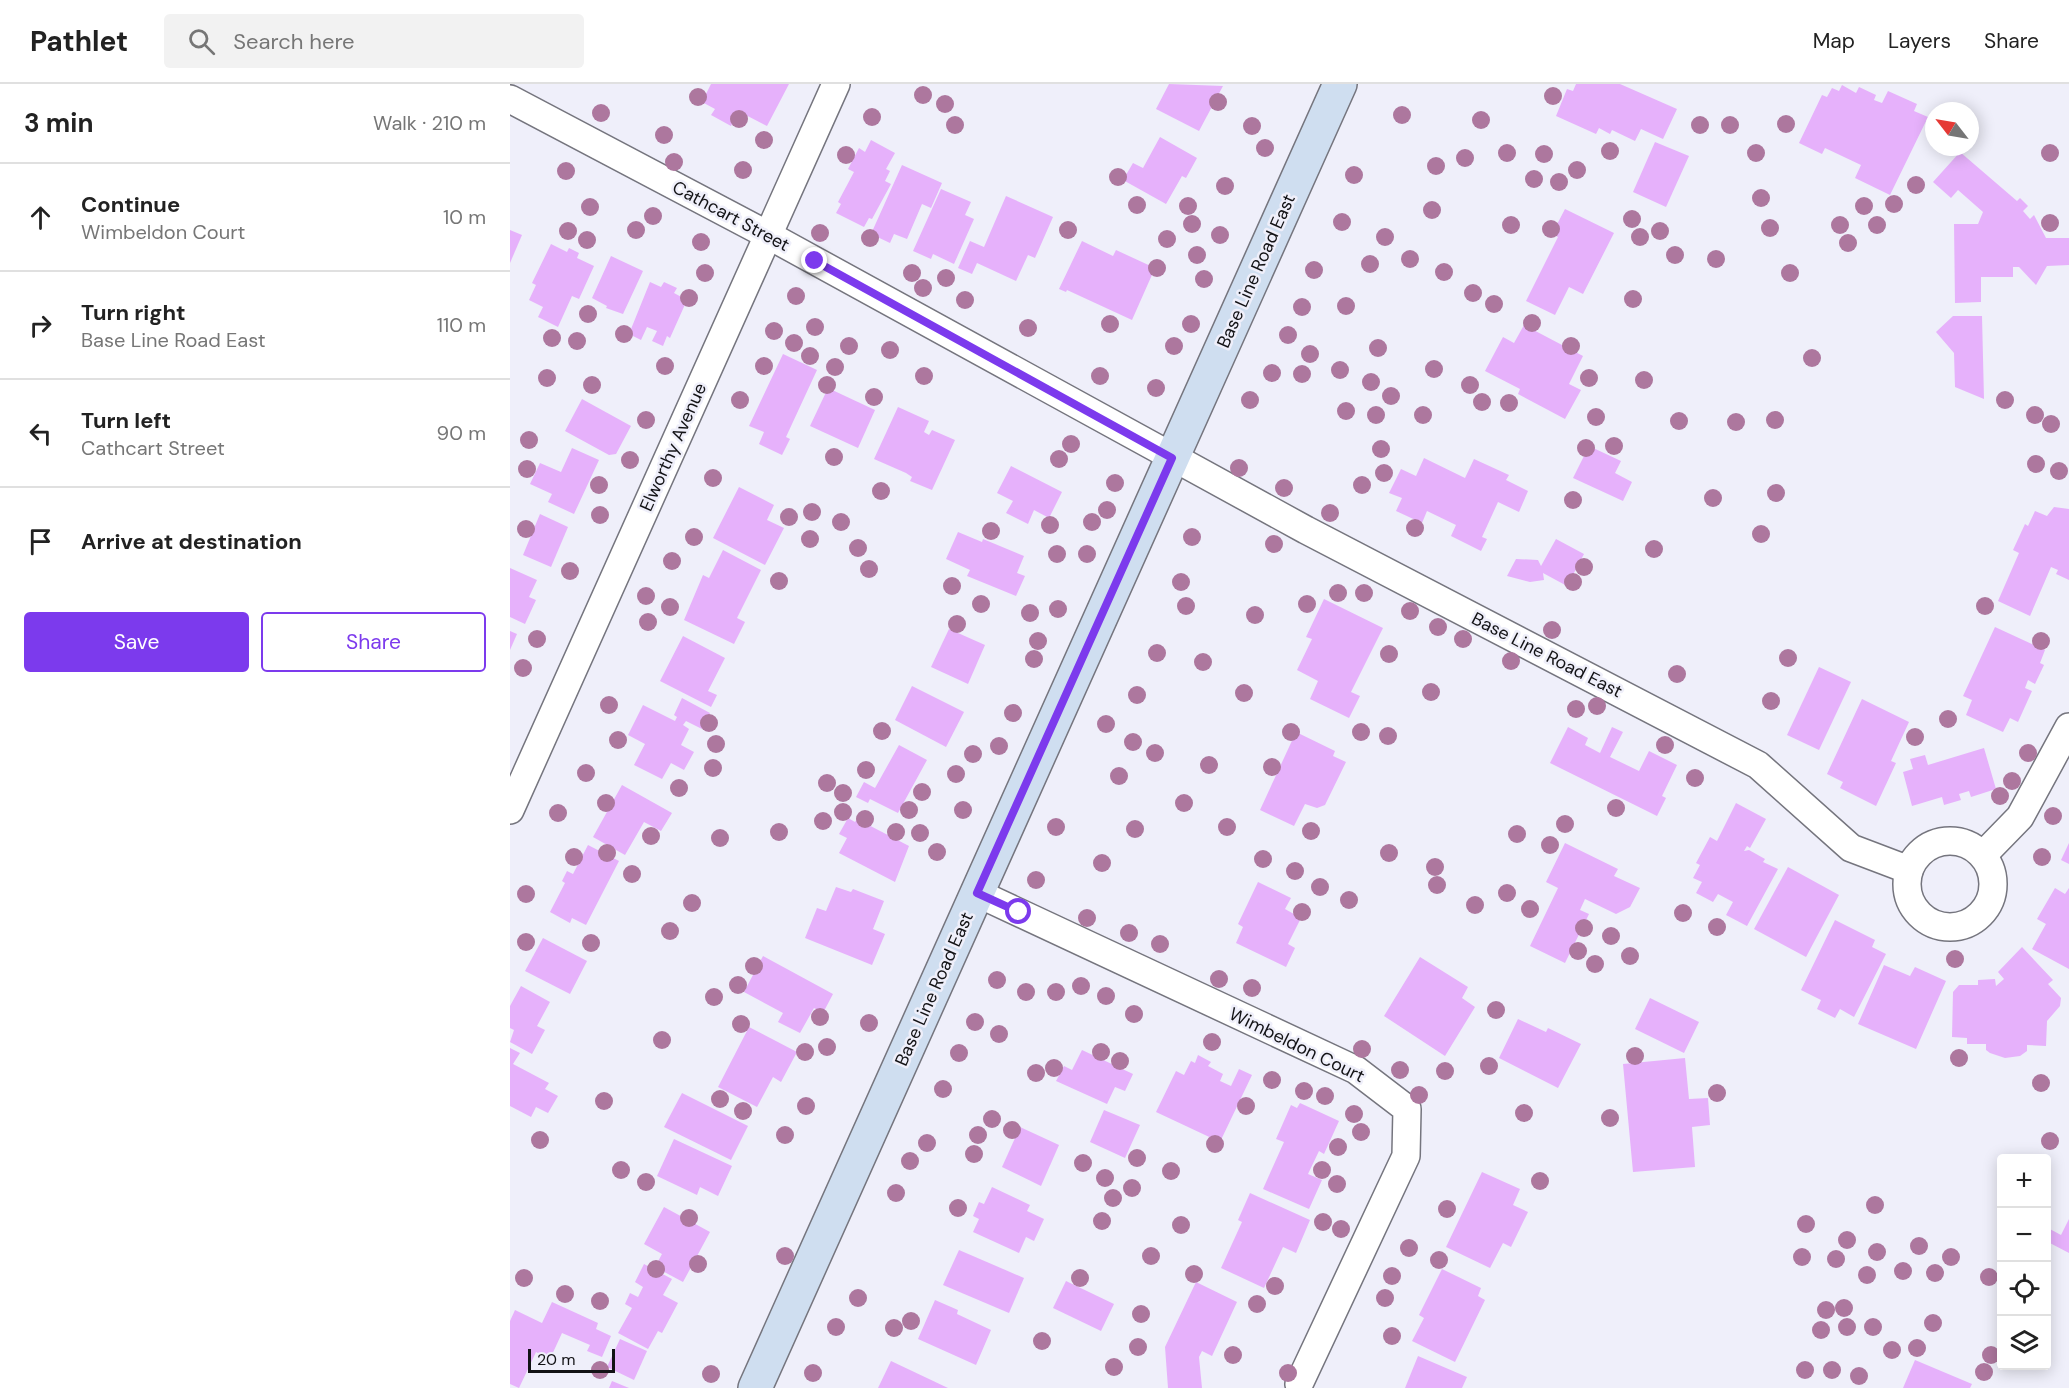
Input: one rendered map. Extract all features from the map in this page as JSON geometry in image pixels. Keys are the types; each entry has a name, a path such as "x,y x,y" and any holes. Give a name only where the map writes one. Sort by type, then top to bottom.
{"street":[{"name":"Elworthy Avenue","path":"510,810 836,84"},
{"name":"Base Line Road East","path":"755,1388 1340,84"},
{"name":"Cathcart Street","path":"510,99 768,235 1172,458"},
{"name":"Base Line Road East","path":"1172,458 1758,765 1851,848 1909,870"},
{"path":"1983,855 2020,817 2069,727"},
{"path":"1942,841 1964,843 1983,855 1994,876 1992,898 1979,917 1959,927 1937,926 1918,913 1908,893 1909,870 1921,852 1942,841"},
{"name":"Wimbeldon Court","path":"977,893 1356,1070 1407,1109 1406,1156 1299,1384"}],"building":[{"path":"711,84 789,84 767,126 738,111 731,126 711,115 715,109 702,102"},
{"path":"1169,84 1223,86 1199,131 1156,109"},
{"path":"1576,84 1620,84 1677,109 1663,139 1641,129 1635,141 1612,130 1610,134 1599,128 1596,134 1556,116 1567,89 1573,91"},
{"path":"1842,85 1856,93 1859,87 1876,95 1874,100 1882,103 1888,91 1917,104 1914,111 1925,116 1925,123 1890,195 1855,178 1861,165 1825,148 1822,154 1799,143 1822,95 1827,97 1832,88 1839,91"},
{"path":"1160,137 1197,158 1186,178 1182,176 1166,204 1123,180 1133,163 1143,168"},
{"path":"871,140 895,153 886,169 890,171 885,181 891,184 872,219 869,218 864,227 836,213 841,204 838,202 854,172 848,169 859,148 865,152"},
{"path":"1655,142 1689,156 1666,207 1633,192"},
{"path":"1956,156 1965,156 2017,201 2020,198 2028,206 2023,211 2030,219 2034,215 2046,238 2069,238 2069,265 2047,266 2036,285 2019,267 2013,267 2013,277 1981,277 1981,302 1955,303 1954,224 1978,224 1983,212 1958,190 1951,198 1933,182"},
{"path":"902,165 942,183 931,208 922,204 907,239 894,234 890,243 871,234"},
{"path":"941,189 971,202 965,215 974,219 954,264 933,254 931,259 913,251"},
{"path":"1006,196 1053,217 1035,258 1028,255 1016,281 977,263 972,274 958,268 970,241 984,247"},
{"path":"1565,209 1614,233 1583,294 1569,287 1555,315 1526,301 1558,237 1552,234"},
{"path":"510,230 522,235 510,263"},
{"path":"1082,241 1113,256 1116,250 1155,268 1132,320 1067,290 1066,292 1059,289"},
{"path":"551,244 567,252 569,248 579,253 577,258 594,266 579,299 572,296 558,327 538,317 543,307 529,300 536,285 532,283"},
{"path":"611,256 643,271 623,314 606,308 607,306 592,298"},
{"path":"650,282 661,287 664,282 677,288 674,293 687,300 670,338 667,336 663,346 652,341 657,331 647,327 641,340 629,334"},
{"path":"1953,316 1982,316 1984,399 1955,387 1954,353 1936,332"},
{"path":"1524,325 1583,356 1569,384 1581,390 1565,419 1518,394 1520,389 1485,371 1503,337 1514,343"},
{"path":"783,354 817,370 786,437 790,439 782,455 759,444 764,432 749,426"},
{"path":"828,388 875,410 858,448 810,426"},
{"path":"582,399 631,426 616,454 609,455 565,431"},
{"path":"898,407 929,421 924,432 929,435 932,430 955,440 932,490 910,481 912,477 906,473 874,459"},
{"path":"1589,446 1621,461 1615,473 1632,482 1623,501 1573,478"},
{"path":"572,448 599,460 574,514 548,502 552,494 530,484 540,463 561,472"},
{"path":"1424,458 1465,478 1474,459 1509,475 1506,480 1528,491 1519,512 1498,502 1482,537 1487,539 1481,551 1451,536 1456,525 1427,511 1422,523 1396,511 1402,498 1389,493 1401,469 1416,476"},
{"path":"1011,466 1062,492 1049,518 1034,510 1028,524 1006,513 1013,501 997,493"},
{"path":"739,487 774,505 767,520 784,528 765,565 713,538"},
{"path":"2054,507 2069,509 2069,580 2056,574 2058,570 2051,567 2030,616 1998,601 2019,553 2013,550 2025,524 2028,526 2035,511 2047,516"},
{"path":"540,514 568,527 551,567 523,555"},
{"path":"958,532 982,542 983,539 1024,556 1017,573 1025,576 1016,596 967,576 970,570 946,559"},
{"path":"1556,539 1584,554 1567,586 1543,573 1544,580 1530,582 1507,576 1516,559 1538,560 1541,566"},
{"path":"723,550 761,570 737,618 745,622 734,644 684,620 703,575 709,578"},
{"path":"510,568 537,580 529,597 536,600 525,624 510,617"},
{"path":"1324,599 1383,628 1351,692 1360,696 1349,718 1310,699 1318,681 1297,670 1312,639 1306,637"},
{"path":"1995,627 2045,650 2040,663 2044,665 2035,684 2028,680 2025,688 2032,691 2018,722 2010,718 2003,732 1966,715 1972,700 1963,696"},
{"path":"949,629 985,645 968,684 931,667"},
{"path":"510,631 517,634 510,650"},
{"path":"683,636 725,658 708,691 717,695 711,707 660,681"},
{"path":"1819,667 1851,682 1819,750 1787,735"},
{"path":"912,686 964,712 946,747 895,720"},
{"path":"682,698 710,713 702,729 686,721 683,725 689,729 681,745 694,752 684,770 671,763 662,779 634,765 645,744 628,735 643,705 675,721 677,717 674,715"},
{"path":"1862,699 1909,722 1891,761 1896,763 1876,806 1840,788 1843,782 1827,774"},
{"path":"1568,727 1588,738 1585,745 1600,753 1612,727 1623,732 1610,757 1639,771 1649,751 1677,765 1662,796 1666,798 1657,816 1550,763"},
{"path":"1296,732 1335,751 1333,756 1346,762 1325,805 1317,808 1305,804 1294,826 1260,810"},
{"path":"899,745 927,760 898,813 870,799 868,803 856,797 864,782 875,788"},
{"path":"1984,748 1996,789 1971,797 1969,791 1959,794 1961,800 1944,805 1942,797 1912,806 1903,772 1913,769 1910,759 1925,755 1928,765"},
{"path":"622,785 672,813 661,831 644,822 625,855 593,837"},
{"path":"1736,803 1766,819 1750,848 1747,846 1744,851 1749,850 1765,859 1763,862 1778,869 1747,926 1726,915 1733,902 1718,894 1713,902 1696,893 1702,882 1693,878 1700,865 1696,863 1710,837 1717,841"},
{"path":"848,818 855,822 857,819 909,846 895,882 839,853 847,838 839,834"},
{"path":"1565,843 1618,869 1614,876 1640,888 1630,907 1616,914 1585,899 1580,910 1589,914 1565,963 1530,946 1558,888 1546,882"},
{"path":"2069,843 2069,864 2061,860"},
{"path":"588,845 619,861 586,925 572,918 570,923 550,912 565,883 562,881 567,871 573,874"},
{"path":"1788,867 1839,895 1806,957 1754,929"},
{"path":"1258,882 1291,898 1285,909 1301,918 1288,944 1295,948 1286,967 1236,943 1243,927 1238,924"},
{"path":"836,887 851,892 853,889 884,901 873,929 885,934 872,965 805,938 817,908 826,911"},
{"path":"2055,888 2065,894 2069,888 2069,969 2032,949 2046,924 2037,919"},
{"path":"1835,920 1875,940 1872,947 1886,954 1854,1017 1840,1009 1835,1018 1817,1009 1821,1000 1801,990"},
{"path":"543,938 587,961 570,994 525,971"},
{"path":"2022,947 2053,980 2048,984 2061,998 2060,1006 2047,1021 2046,1046 2027,1045 2027,1051 2020,1056 2005,1058 1990,1053 1986,1050 1986,1044 1967,1044 1967,1038 1952,1037 1953,992 1959,985 1978,985 1978,980 1995,979 1996,986 2004,979 1998,972"},
{"path":"763,956 833,994 823,1013 814,1008 800,1033 778,1022 783,1013 744,992"},
{"path":"1420,957 1468,987 1462,998 1475,1007 1445,1056 1384,1016"},
{"path":"1884,965 1910,976 1915,967 1946,981 1916,1049 1858,1024"},
{"path":"521,986 550,1002 537,1026 545,1030 532,1054 510,1042 514,1030 510,1028 510,1006"},
{"path":"1650,998 1699,1022 1684,1053 1635,1029"},
{"path":"1518,1019 1546,1032 1548,1028 1581,1044 1558,1088 1499,1058"},
{"path":"749,1027 797,1052 781,1082 773,1077 757,1107 718,1087"},
{"path":"510,1048 520,1053 513,1064 549,1083 545,1089 558,1096 548,1113 536,1107 531,1117 510,1106"},
{"path":"1082,1050 1133,1074 1125,1091 1115,1087 1107,1104 1056,1081 1064,1066 1072,1070"},
{"path":"1198,1055 1211,1062 1208,1066 1223,1074 1220,1081 1231,1086 1239,1069 1252,1075 1220,1142 1156,1112 1176,1071 1184,1075 1191,1061 1195,1063"},
{"path":"1685,1058 1689,1099 1708,1098 1710,1125 1692,1127 1695,1167 1633,1172 1623,1064"},
{"path":"682,1093 748,1126 731,1160 664,1127"},
{"path":"1300,1103 1339,1121 1324,1154 1319,1151 1308,1174 1322,1180 1309,1209 1263,1189 1284,1142 1276,1139 1291,1105 1297,1108"},
{"path":"1104,1110 1140,1125 1125,1158 1090,1142"},
{"path":"1020,1127 1059,1145 1041,1186 1002,1167"},
{"path":"674,1139 732,1166 718,1196 700,1187 697,1195 657,1176"},
{"path":"1482,1172 1520,1189 1513,1205 1528,1212 1511,1247 1503,1243 1490,1268 1446,1247"},
{"path":"992,1187 1030,1205 1027,1211 1044,1219 1034,1241 1026,1237 1019,1253 973,1232 979,1219 973,1216 979,1202 984,1204"},
{"path":"1250,1193 1310,1220 1296,1253 1283,1247 1264,1288 1221,1268 1242,1222 1238,1220"},
{"path":"664,1207 710,1232 683,1282 655,1267 662,1254 644,1244"},
{"path":"2069,1219 2069,1253 2051,1244 2051,1230 2061,1235"},
{"path":"959,1250 1024,1278 1009,1313 943,1285"},
{"path":"644,1264 672,1279 663,1295 678,1303 662,1333 658,1331 648,1349 618,1333 632,1308 625,1304 630,1293 638,1297 643,1287 635,1282"},
{"path":"1442,1269 1481,1288 1478,1296 1485,1300 1455,1362 1412,1341 1424,1318 1419,1315"},
{"path":"1066,1281 1114,1304 1101,1331 1053,1308"},
{"path":"1196,1282 1237,1302 1212,1356 1202,1351 1199,1357 1202,1388 1168,1388 1165,1347"},
{"path":"935,1300 958,1310 957,1314 991,1330 976,1365 918,1339"},
{"path":"552,1302 598,1323 596,1329 611,1336 602,1357 587,1351 590,1345 562,1333 550,1359 536,1352 519,1388 510,1384 510,1321 515,1310 542,1323"},
{"path":"620,1339 647,1351 634,1380 607,1367"},
{"path":"1418,1356 1467,1377 1462,1388 1405,1388"},
{"path":"1915,1360 1972,1384 1970,1388 1903,1388"},
{"path":"891,1361 948,1388 878,1388"},
{"path":"612,1381 629,1388 609,1388"}],"route":[{"path":"815,261 1172,458 977,893 1019,912"}]}
